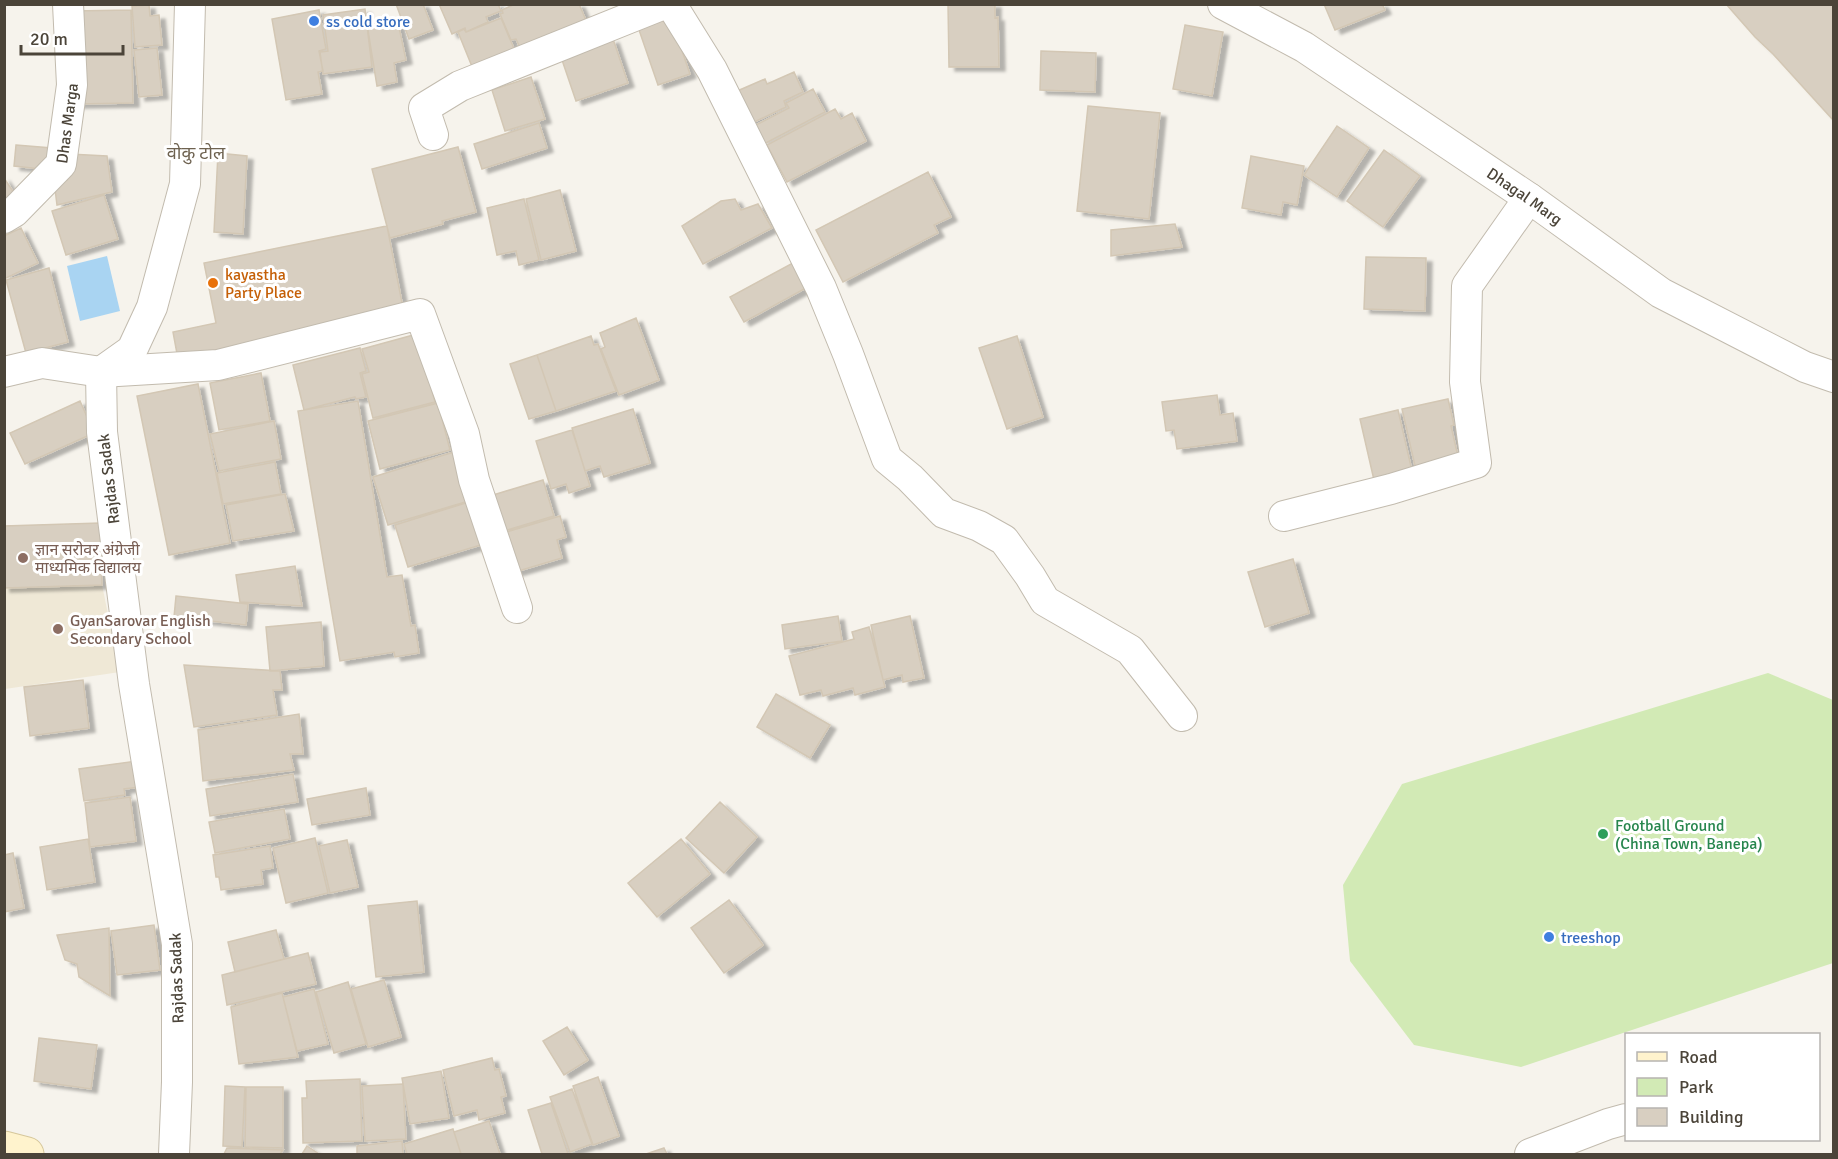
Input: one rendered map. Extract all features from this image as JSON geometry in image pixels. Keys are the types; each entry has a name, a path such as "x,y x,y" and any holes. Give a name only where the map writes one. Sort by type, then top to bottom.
{"main road":[{"path":"4,1148 27,1155"}],"street":[{"name":"Dhas Marga","path":"4,218 14,212 60,164 72,86 68,4"},
{"path":"101,372 132,351 152,307 184,184 190,4"},
{"path":"433,135 424,108 460,86 664,4"},
{"path":"671,4 712,70 821,288 887,459 910,478 944,513 979,526 1004,540 1045,601 1130,650 1182,716"},
{"name":"Dhagal Marg","path":"1223,4 1304,47 1529,198 1661,292 1805,367 1833,377"},
{"path":"1284,516 1391,489 1476,463 1465,382 1467,286 1529,198"},
{"path":"4,372 42,363 101,372 218,365 420,314 464,434 474,480 517,608"},
{"name":"Rajdas Sadak","path":"101,372 102,432 134,684 177,944 177,1082 174,1155"},
{"path":"1530,1155 1625,1119"}],"shaded area":[{"name":"GyanSarovar English Secondary School","path":"100,523 102,585 120,672 5,689 4,526"}],"green space":[{"name":"Football Ground (China Town, Banepa)","path":"1768,673 1833,700 1833,963 1521,1067 1414,1045 1350,961 1343,885 1402,784"}],"water":[{"path":"107,256 120,311 80,321 67,266"}],"building":[{"path":"396,4 423,4 433,30 409,39"},
{"path":"439,4 498,4 501,11 486,17 488,22 466,32 465,28 452,34"},
{"path":"515,4 579,4 588,25 522,52 516,39 511,40 500,14 503,13 502,10"},
{"path":"948,4 995,4 995,18 998,17 999,67 949,67"},
{"path":"1324,4 1382,4 1385,10 1335,30"},
{"path":"1726,4 1834,4 1834,121 1755,37"},
{"path":"149,5 150,16 159,15 162,45 135,47 132,6"},
{"path":"365,9 372,67 323,74 320,52 328,51 323,15"},
{"path":"131,10 133,103 75,104 73,11"},
{"path":"319,10 326,49 319,51 323,71 318,72 322,94 286,100 272,19"},
{"path":"670,16 690,74 658,85 638,27"},
{"path":"397,18 406,60 394,63 397,82 377,86 367,24"},
{"path":"501,18 515,51 473,69 458,32 464,29 466,32"},
{"path":"1185,25 1223,32 1212,96 1173,89"},
{"path":"613,39 628,83 576,101 561,57"},
{"path":"157,48 162,95 139,97 134,50"},
{"path":"1041,51 1096,53 1095,92 1040,90"},
{"path":"794,72 803,92 784,101 786,107 750,124 735,92 765,79 767,84"},
{"path":"531,77 545,119 505,131 492,90"},
{"path":"813,89 825,112 764,144 754,126 789,108 786,103"},
{"path":"1088,106 1160,113 1149,219 1077,211"},
{"path":"835,109 841,119 852,113 866,141 787,182 767,145"},
{"path":"539,123 547,148 482,169 474,144"},
{"path":"1337,126 1369,148 1337,197 1304,175"},
{"path":"16,145 52,148 50,170 14,166"},
{"path":"458,147 476,212 442,221 443,224 390,238 372,169"},
{"path":"1384,150 1420,176 1383,227 1347,201"},
{"path":"218,153 247,156 243,234 214,232"},
{"path":"69,154 107,156 112,192 57,205 54,181 67,180"},
{"path":"1251,156 1304,166 1297,205 1283,202 1281,215 1242,208"},
{"path":"928,172 951,217 934,225 938,233 843,282 816,230"},
{"path":"4,178 16,196 4,203"},
{"path":"560,190 576,251 541,260 526,199"},
{"path":"104,195 118,239 66,255 52,211"},
{"path":"524,199 539,260 519,265 516,251 497,255 487,208"},
{"path":"735,199 741,210 758,204 772,228 703,264 682,226 721,201"},
{"path":"1175,224 1182,247 1111,256 1111,230"},
{"path":"387,226 404,313 178,359 173,332 216,323 204,263"},
{"path":"21,228 38,263 4,279 4,236"},
{"path":"804,257 817,282 744,322 730,297"},
{"path":"1366,257 1426,258 1425,311 1364,309"},
{"path":"49,268 68,342 26,353 6,280"},
{"path":"636,318 659,380 619,395 601,349 605,347 600,333"},
{"path":"417,334 435,402 373,418 362,374 369,372 362,349"},
{"path":"591,336 594,345 598,344 616,391 556,411 537,355"},
{"path":"1017,336 1043,417 1007,429 979,348"},
{"path":"360,348 366,371 360,373 366,397 356,399 355,397 304,410 293,365"},
{"path":"537,355 556,411 529,419 510,364"},
{"path":"261,373 270,421 219,430 210,383"},
{"path":"198,384 230,543 169,555 137,396"},
{"path":"1217,395 1220,415 1233,413 1237,441 1177,449 1174,430 1166,431 1162,402"},
{"path":"1448,399 1459,461 1416,470 1402,409"},
{"path":"80,401 94,433 25,464 10,433"},
{"path":"358,401 387,577 402,575 411,626 415,625 419,653 395,657 394,652 340,661 298,411"},
{"path":"438,403 450,450 380,469 368,421"},
{"path":"633,409 650,463 604,477 600,466 585,471 572,428"},
{"path":"1398,410 1412,471 1374,480 1360,419"},
{"path":"274,421 281,459 219,471 210,434"},
{"path":"572,430 590,486 569,493 566,484 551,489 536,441"},
{"path":"457,451 472,500 388,525 373,477"},
{"path":"275,462 281,494 223,504 217,473"},
{"path":"543,480 554,516 504,531 493,495"},
{"path":"285,494 294,531 233,541 226,505"},
{"path":"472,501 484,544 408,567 395,525"},
{"path":"560,516 566,537 557,540 562,558 515,572 503,533"},
{"path":"100,523 102,585 4,588 4,526"},
{"path":"1293,559 1309,613 1265,627 1248,572"},
{"path":"295,566 302,606 240,602 236,575"},
{"path":"176,596 248,604 246,625 174,617"},
{"path":"838,616 842,641 785,649 782,625"},
{"path":"910,616 924,678 903,682 902,675 883,680 871,625"},
{"path":"321,622 324,666 270,671 266,627"},
{"path":"869,627 885,687 855,695 853,688 823,696 821,690 800,695 789,656 854,639 852,632"},
{"path":"184,665 280,671 282,690 273,690 277,715 194,727"},
{"path":"83,680 89,728 30,736 24,687"},
{"path":"776,694 830,725 810,758 757,727"},
{"path":"299,714 303,754 290,754 294,770 203,781 198,730"},
{"path":"144,760 148,786 124,789 125,795 84,801 79,769"},
{"path":"293,774 298,802 210,816 206,789"},
{"path":"366,788 370,815 312,825 307,799"},
{"path":"130,797 136,841 90,847 85,803"},
{"path":"720,802 757,837 724,873 686,838"},
{"path":"284,809 290,839 215,853 209,822"},
{"path":"315,838 328,893 286,903 273,848"},
{"path":"88,839 95,882 47,890 40,847"},
{"path":"681,839 710,874 657,917 628,883"},
{"path":"347,840 358,887 330,893 319,846"},
{"path":"270,846 273,868 261,870 263,884 221,890 219,877 216,877 213,855"},
{"path":"13,853 24,908 4,912 4,855"},
{"path":"729,900 763,945 724,973 691,928"},
{"path":"417,901 424,972 376,977 368,906"},
{"path":"154,925 160,970 117,975 111,931"},
{"path":"109,928 110,996 79,977 77,964 65,960 57,935"},
{"path":"276,930 284,959 235,972 228,942"},
{"path":"308,953 316,984 227,1005 222,975"},
{"path":"384,980 401,1037 368,1047 351,989"},
{"path":"348,982 366,1044 334,1053 316,992"},
{"path":"314,989 328,1044 297,1051 283,997"},
{"path":"282,993 298,1057 239,1064 231,1007"},
{"path":"567,1027 588,1060 564,1075 543,1041"},
{"path":"39,1038 97,1045 91,1089 34,1081"},
{"path":"492,1058 495,1070 499,1069 506,1096 501,1097 505,1113 479,1120 477,1110 454,1116 443,1070"},
{"path":"441,1071 449,1118 410,1124 402,1078"},
{"path":"598,1077 619,1136 593,1145 573,1086"},
{"path":"360,1079 362,1141 303,1143 302,1098 307,1098 306,1081"},
{"path":"403,1084 406,1139 365,1141 362,1086"},
{"path":"225,1086 245,1087 242,1147 223,1146"},
{"path":"246,1087 283,1087 283,1148 245,1147"},
{"path":"572,1089 592,1144 570,1152 550,1097"},
{"path":"551,1103 568,1154 542,1154 528,1110"},
{"path":"489,1121 500,1154 461,1154 454,1132"},
{"path":"453,1129 461,1154 407,1154 404,1144"},
{"path":"402,1141 403,1154 357,1154 357,1146"},
{"path":"307,1146 319,1154 302,1154"},
{"path":"227,1148 283,1150 280,1154 224,1154"},
{"path":"664,1148 667,1154 646,1154"}],"place":[{"name":"ss cold store","path":"314,21"},
{"name":"kayastha Party Place","path":"213,283"},
{"name":"ज्ञान सरोवर अंग्रेजी माध्यमिक विद्यालय","path":"23,558"},
{"name":"GyanSarovar English Secondary School","path":"58,629"},
{"name":"Football Ground (China Town, Banepa)","path":"1603,834"},
{"name":"treeshop","path":"1549,937"}],"district":[{"name":"वोकु टोल","path":"196,153"}]}
